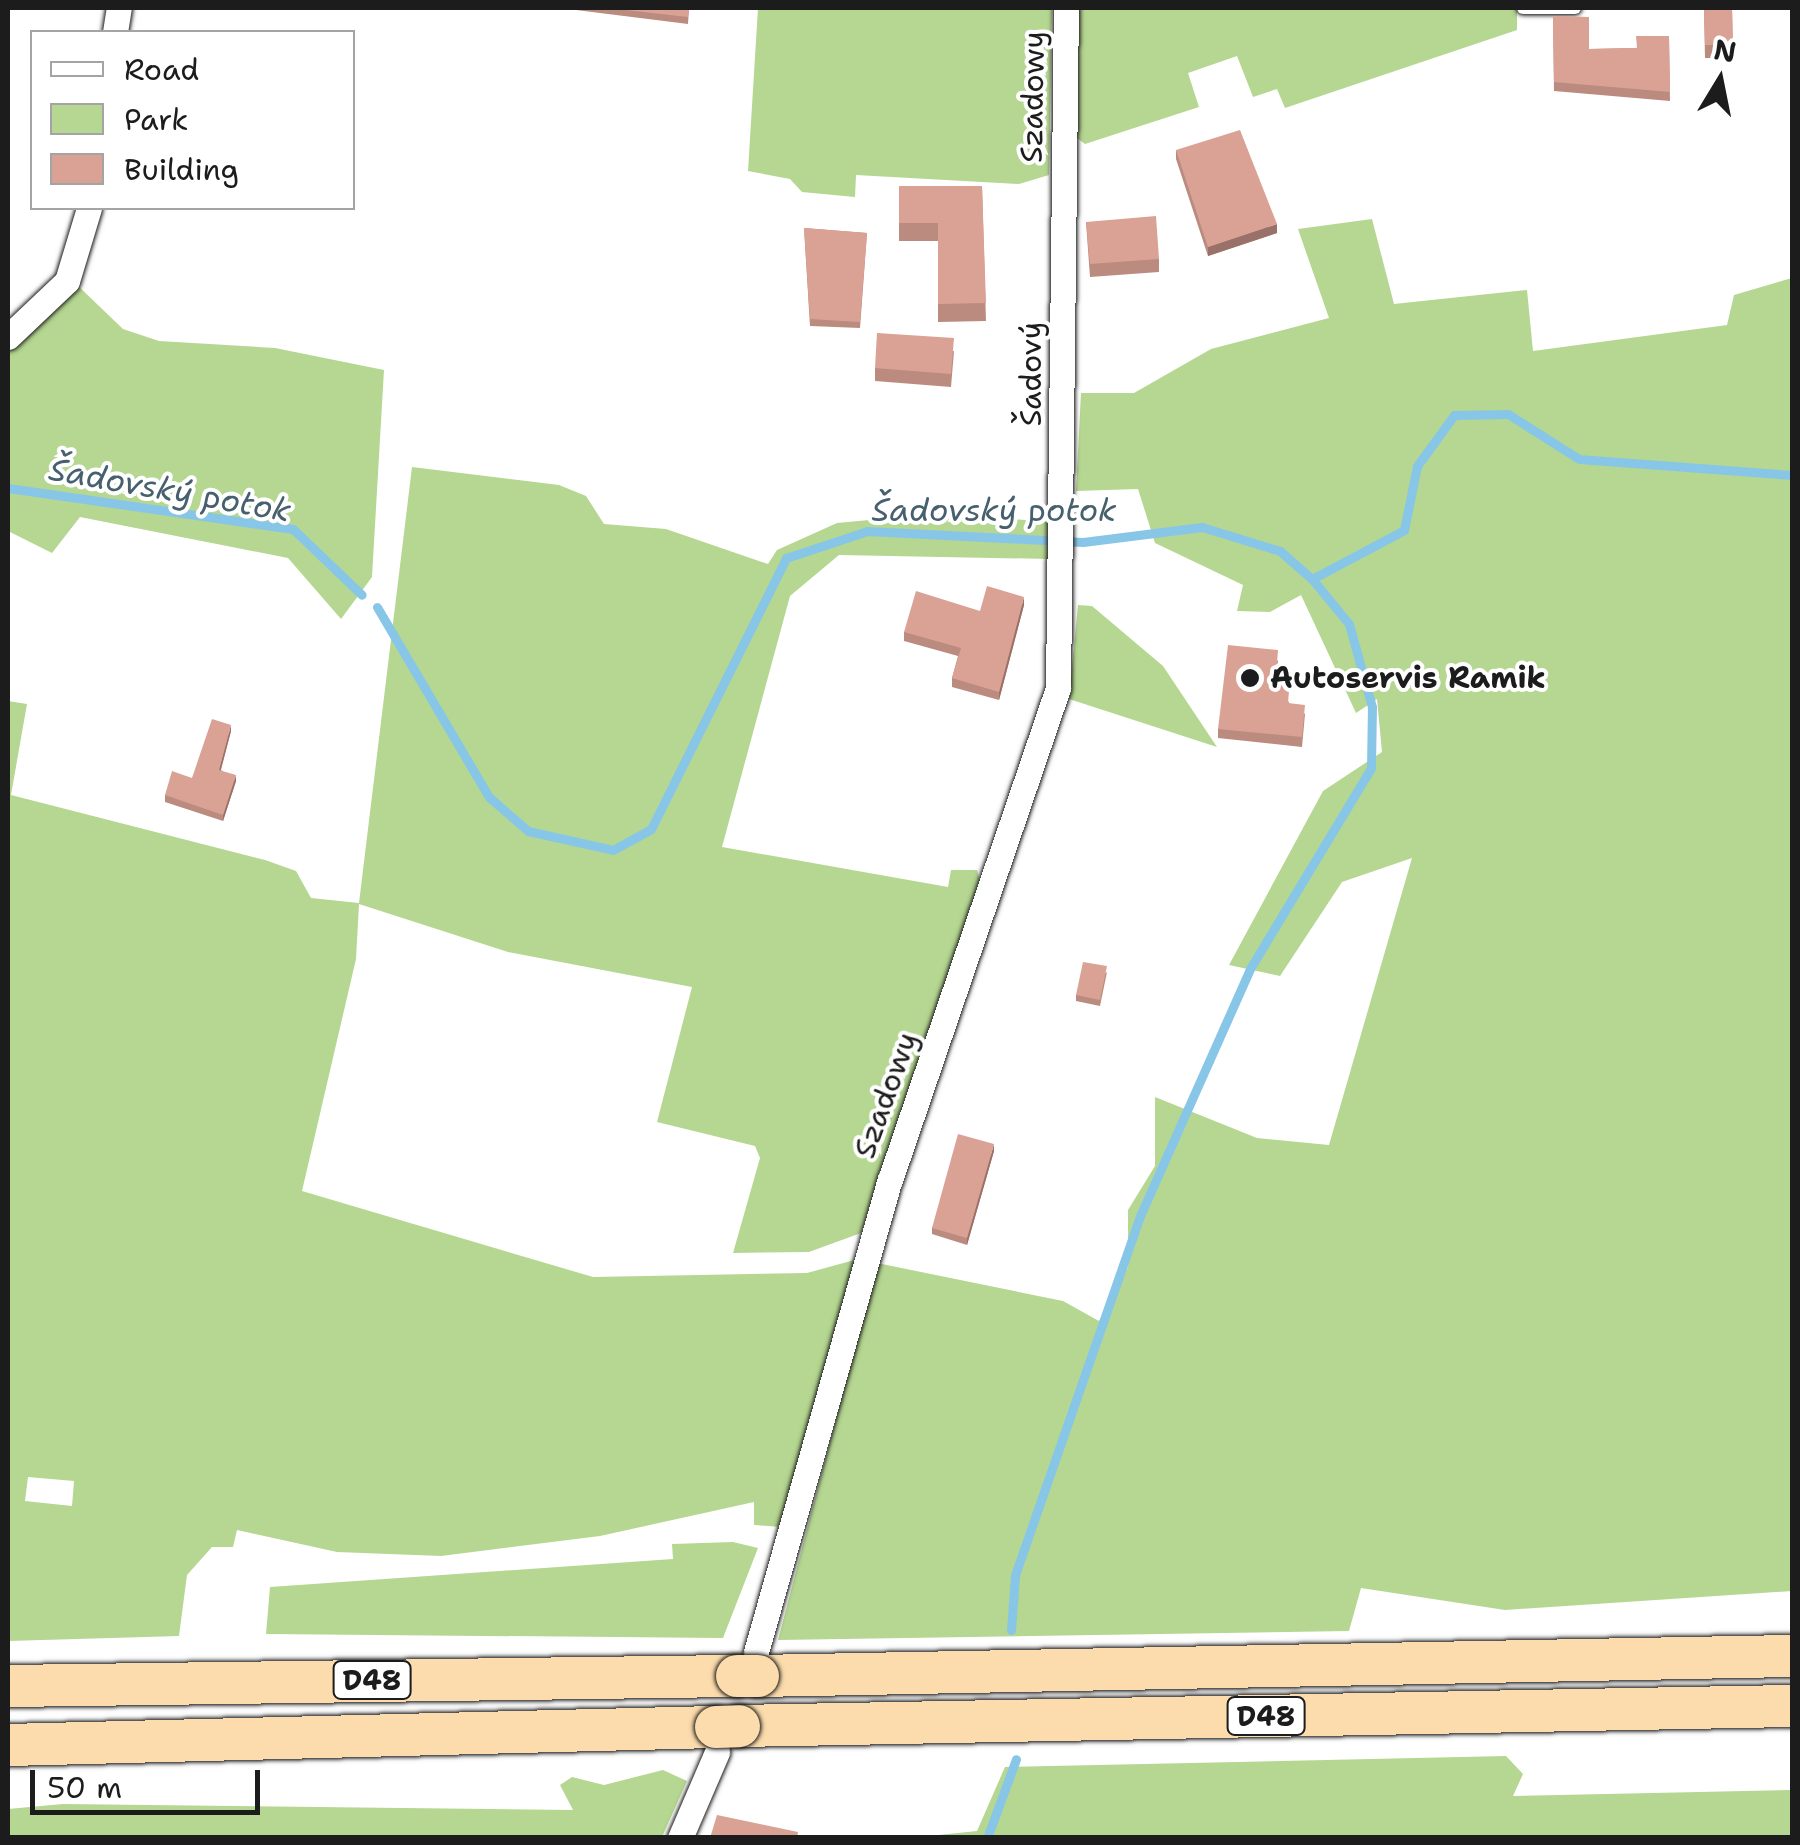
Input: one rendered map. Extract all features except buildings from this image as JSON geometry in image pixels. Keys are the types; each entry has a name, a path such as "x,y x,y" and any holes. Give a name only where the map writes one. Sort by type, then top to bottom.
{"highway":[{"name":"D48","path":"8,1686 751,1668 1792,1656"},
{"name":"D48","path":"8,1746 724,1735 1792,1706"}],"street":[{"name":"Szadowy","path":"1064,188 1066,8"},
{"name":"Šadový","path":"1062,560 1064,188"},
{"path":"8,337 66,281 88,210"},
{"name":"Szadowy","path":"751,1668 890,1180 1058,688 1062,560"},
{"path":"680,1838 724,1735"}],"lane":[{"path":"1523,8 1575,8"}],"green space":[{"path":"758,8 1052,8 1049,175 1019,184 856,175 855,197 802,192 790,179 748,171"},
{"path":"1077,8 1517,8 1517,30 1285,108 1277,89 1253,97 1237,56 1188,73 1199,107 1085,144 1077,138"},
{"path":"1372,219 1394,304 1527,290 1533,351 1727,325 1734,295 1792,278 1792,1591 1505,1610 1361,1588 1349,1631 778,1640 877,1263 1063,1301 1099,1321 1128,1267 1128,1210 1155,1166 1155,1097 1257,1138 1329,1145 1412,858 1342,882 1280,976 1229,965 1323,791 1382,752 1377,699 1356,713 1301,595 1270,612 1237,611 1243,585 1155,543 1138,489 1076,491 1081,393 1134,393 1211,349 1329,318 1298,229"},
{"path":"74,282 123,329 159,341 275,348 384,370 372,577 341,619 288,558 80,517 52,553 8,531 8,348"},
{"path":"412,467 559,485 586,496 604,524 666,529 768,564 777,550 837,523 944,513 1049,522 1050,559 839,555 790,596 722,847 948,887 951,870 977,870 983,890 861,1233 809,1252 733,1253 760,1158 755,1146 657,1122 692,987 508,952 359,904 356,959 302,1191 593,1277 807,1273 858,1259 781,1527 754,1525 754,1502 600,1536 441,1556 337,1552 237,1530 233,1547 212,1547 187,1575 179,1636 8,1641 8,701 27,704 11,795 265,860 296,871 311,898 359,903","holes":["28,1477 74,1481 72,1506 25,1501"]},
{"path":"1078,605 1092,606 1163,666 1217,747 1069,699"},
{"path":"733,1542 758,1548 723,1638 266,1634 270,1587 673,1559 672,1544"},
{"path":"1506,1756 1523,1774 1513,1796 1792,1790 1792,1837 919,1837 977,1831 1005,1767"},
{"path":"663,1770 687,1781 662,1837 8,1837 8,1809 63,1804 573,1810 560,1785 572,1777 604,1785"}],"waterway":[{"name":"Šadovský potok","path":"377,607 489,797 528,831 613,850 651,829 786,558 867,531 1083,542 1202,527 1280,551 1312,579 1404,530 1417,466 1454,415 1508,414 1579,459 1792,475"},
{"name":"Šadovský potok","path":"8,488 293,529 362,595"},
{"path":"1011,1630 1015,1575 1140,1216 1251,967 1371,768 1372,707 1349,624 1312,579"},
{"path":"987,1838 1016,1759"}],"place":[{"name":"Autoservis Ramik","path":"1250,678"}]}
